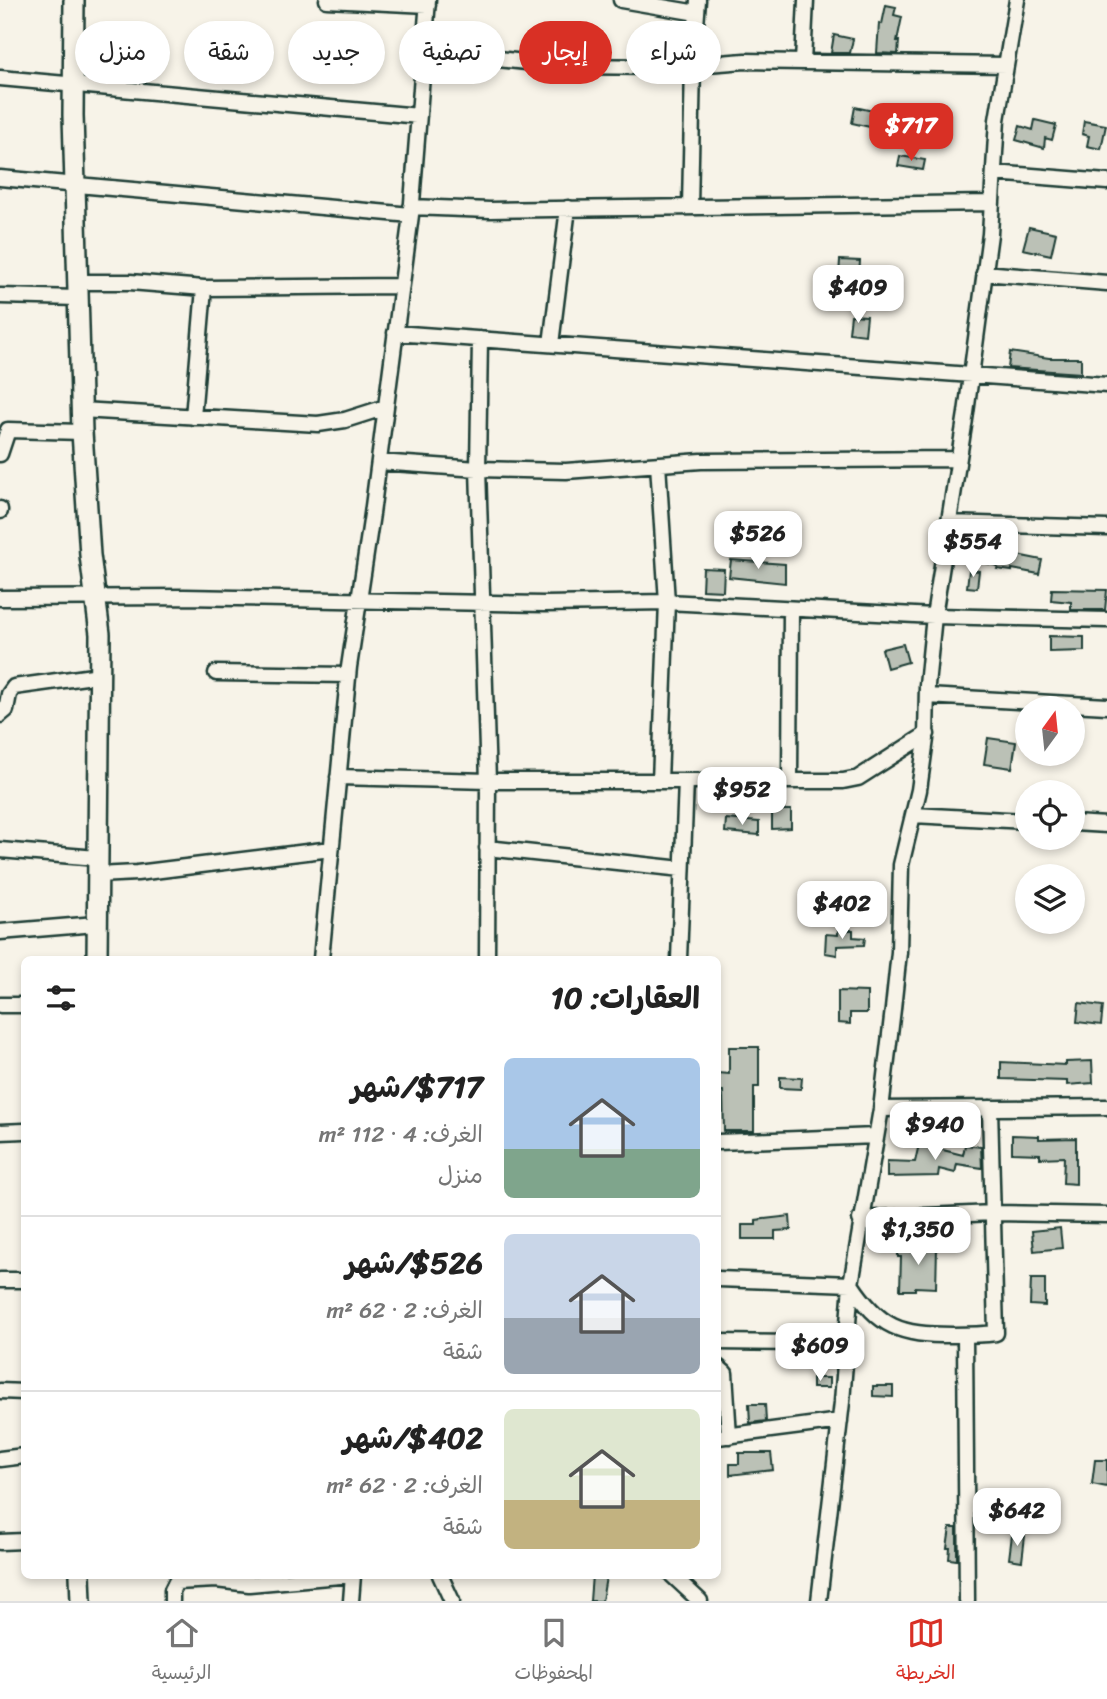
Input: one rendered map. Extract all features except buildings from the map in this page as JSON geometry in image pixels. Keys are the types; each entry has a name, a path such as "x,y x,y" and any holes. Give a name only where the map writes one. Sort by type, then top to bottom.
{"street":[{"path":"74,0 73,86 81,410 90,555 100,634 97,956"},
{"path":"327,0 428,3 426,21"},
{"path":"621,0 697,6"},
{"path":"803,62 806,0"},
{"path":"819,1601 840,1421 850,1284 881,1109 899,952 900,876 927,734 927,696 934,616 971,376 992,203 998,120 1017,0"},
{"path":"505,60 563,66 626,67"},
{"path":"721,63 1006,65"},
{"path":"0,78 419,116"},
{"path":"321,956 348,675 396,333 411,211 421,84"},
{"path":"690,207 693,84"},
{"path":"994,173 1107,182"},
{"path":"0,178 411,211 992,203"},
{"path":"551,344 568,208"},
{"path":"984,273 1107,283"},
{"path":"0,296 77,290 130,282 204,288 401,286"},
{"path":"193,417 204,288"},
{"path":"396,333 1107,385"},
{"path":"480,339 478,469 488,781 487,956"},
{"path":"81,410 318,424 345,421 386,407"},
{"path":"0,454 8,430 82,432"},
{"path":"379,462 478,469 566,471 701,461 958,459"},
{"path":"658,464 667,602 660,781"},
{"path":"948,523 1107,528"},
{"path":"0,598 667,602 934,616 1107,620"},
{"path":"790,781 791,609"},
{"path":"216,673 348,675"},
{"path":"0,715 6,710 9,694 14,687 100,675"},
{"path":"927,696 1107,706"},
{"path":"338,777 488,781 843,781 858,778 927,734"},
{"path":"679,956 685,781"},
{"path":"913,815 1015,820"},
{"path":"1085,824 1107,825"},
{"path":"0,850 137,873 331,849"},
{"path":"487,849 682,869"},
{"path":"0,932 96,924"},
{"path":"0,1005 21,1005"},
{"path":"881,1109 1107,1107"},
{"path":"721,1279 850,1284 874,1314 909,1333 996,1333 990,1108"},
{"path":"0,1132 21,1131"},
{"path":"721,1142 876,1136"},
{"path":"860,1219 993,1213 1107,1215"},
{"path":"0,1280 21,1280"},
{"path":"965,1335 967,1601"},
{"path":"721,1342 800,1343 847,1339"},
{"path":"721,1370 725,1373 723,1436 840,1421"},
{"path":"0,1391 21,1392"},
{"path":"0,1459 21,1456"},
{"path":"0,1542 21,1541"},
{"path":"80,1579 81,1601"},
{"path":"172,1601 172,1590 176,1582 216,1580 248,1584 306,1579"},
{"path":"351,1601 352,1579"},
{"path":"442,1579 452,1601"},
{"path":"676,1579 700,1601"}]}
